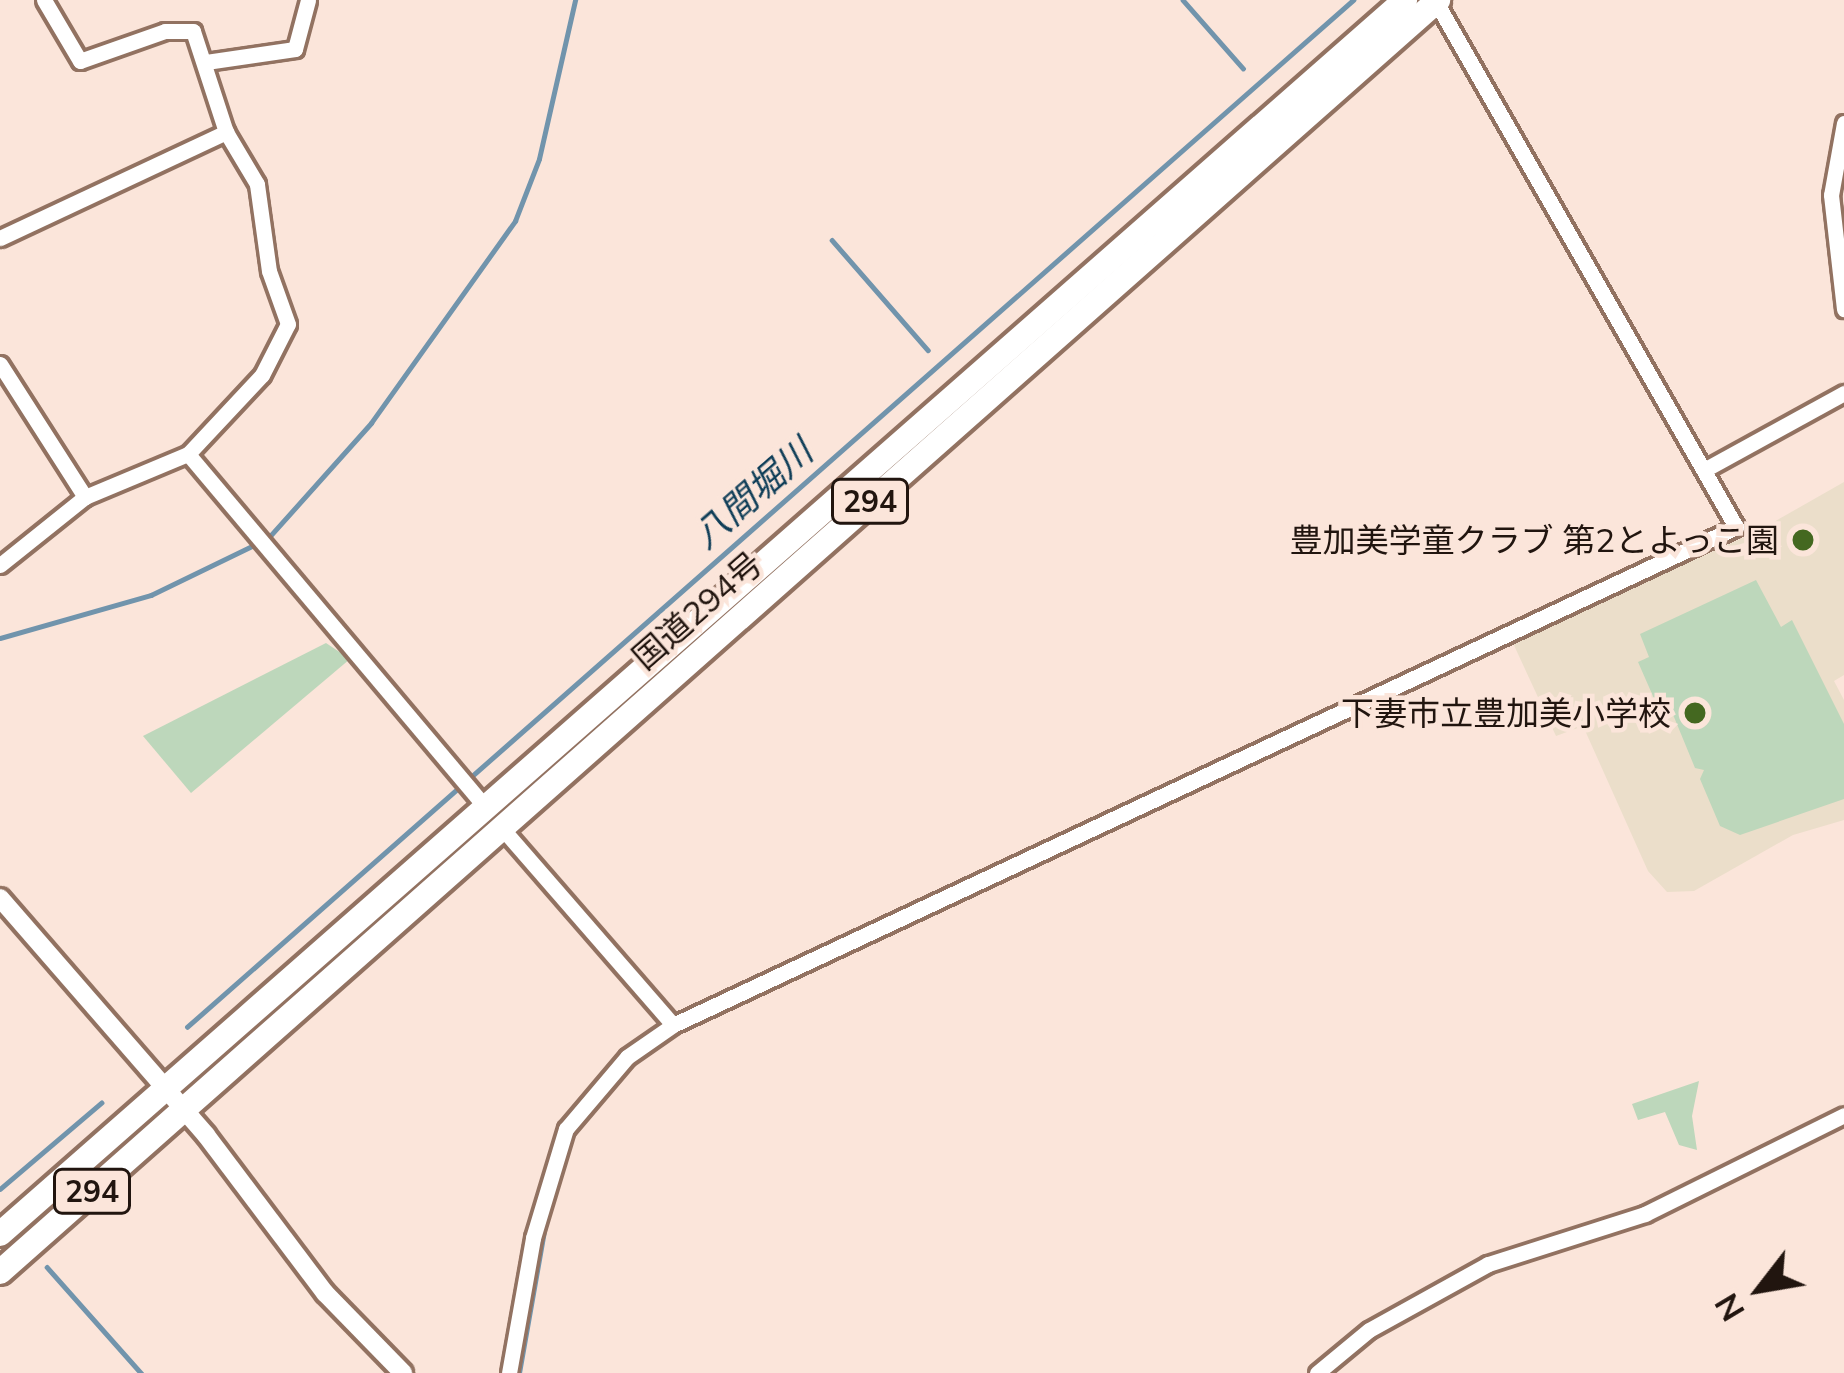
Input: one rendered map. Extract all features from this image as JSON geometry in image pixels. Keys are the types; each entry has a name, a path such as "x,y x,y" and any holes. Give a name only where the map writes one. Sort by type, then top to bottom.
{"highway":[{"name":"国道294号","path":"0,1234 1405,0"},
{"name":"国道294号","path":"0,1272 184,1110 487,809 1437,1"}],"street":[{"path":"0,566 85,497 188,454 262,375 288,324 269,271 256,184 226,132 206,62 187,29 80,61 44,0"},
{"path":"206,62 295,49 308,0"},
{"path":"508,1373 533,1238 566,1129 627,1057 673,1025 1736,527 1437,1"},
{"path":"1844,123 1831,195 1844,309"},
{"path":"0,238 226,132"},
{"path":"0,364 85,497"},
{"path":"1704,470 1844,393"},
{"path":"188,454 673,1025"},
{"path":"0,898 184,1110 325,1293 403,1373"},
{"path":"1317,1373 1369,1330 1488,1264 1645,1214 1844,1115"}],"shaded area":[{"name":"下妻市立豊加美小学校","path":"1844,482 1844,675 1834,681 1844,700 1844,820 1793,835 1694,891 1667,892 1648,871 1583,726 1556,736 1512,641 1758,531"}],"green space":[{"path":"1756,580 1781,627 1792,620 1844,724 1844,799 1740,835 1720,826 1700,779 1704,770 1695,768 1667,700 1656,703 1638,662 1649,657 1640,634"},
{"path":"326,643 350,659 191,793 143,736"},
{"path":"1699,1081 1692,1116 1697,1150 1679,1145 1665,1112 1638,1120 1632,1104"}],"waterway":[{"path":"271,535 371,423 515,221 539,159 575,0"},
{"path":"1183,0 1243,68"},
{"name":"八間堀川","path":"187,1027 1353,0"},
{"path":"832,240 928,350"},
{"path":"0,638 151,595 256,544"},
{"path":"916,919 1281,749"},
{"path":"759,993 857,947"},
{"name":"八間堀川","path":"0,1189 101,1103"},
{"path":"519,1373 546,1220"},
{"path":"47,1267 141,1373"}],"place":[{"name":"豊加美学童クラブ 第2とよっこ園","path":"1803,540"},
{"name":"下妻市立豊加美小学校","path":"1695,713"}]}
